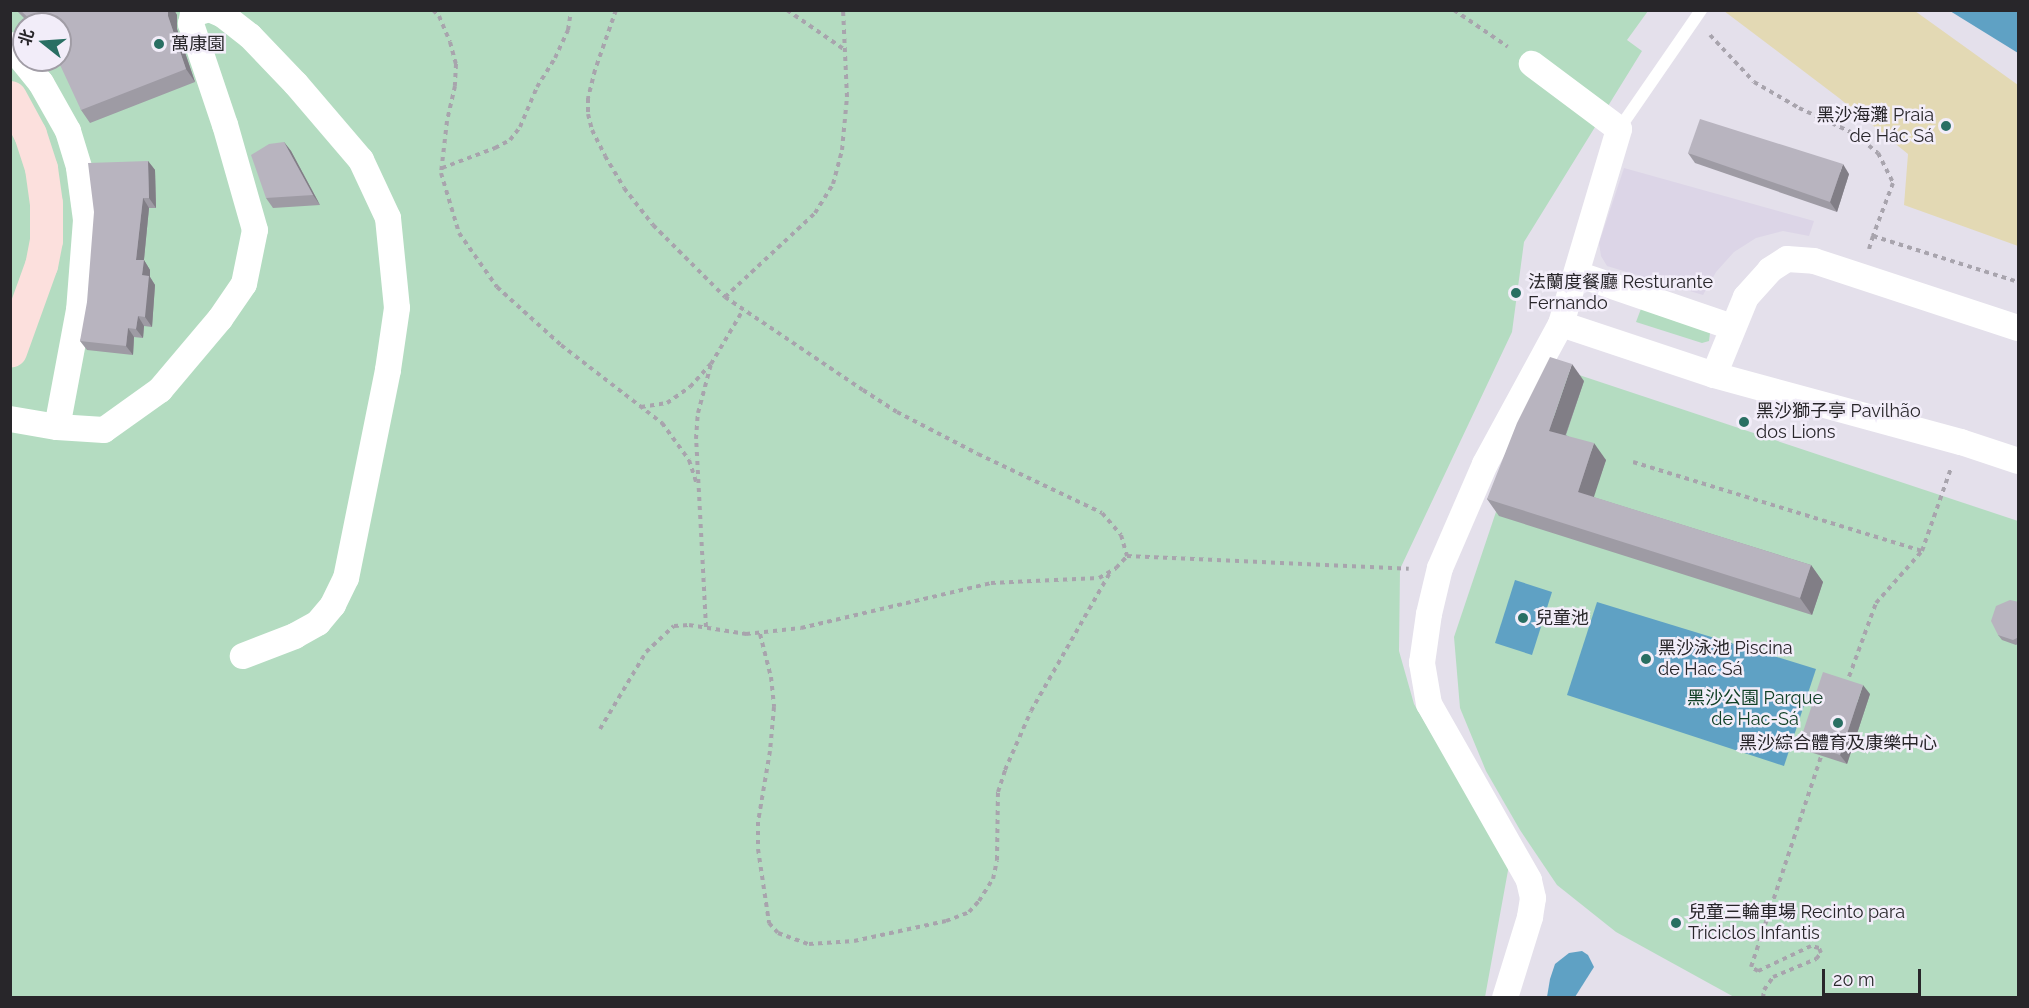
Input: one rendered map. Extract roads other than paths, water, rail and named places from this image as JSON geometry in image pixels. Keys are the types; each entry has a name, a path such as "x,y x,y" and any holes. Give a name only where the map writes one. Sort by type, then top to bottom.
{"main road":[{"path":"10,97 30,134 41,168 46,222 41,265 10,351"}],"street":[{"path":"10,419 57,427 104,430 160,390 220,319 244,284 255,230 225,125 191,24 193,14 206,10"},
{"path":"212,10 250,36 296,84 361,160 387,218 396,308 388,370 346,578 333,605 318,623 295,636 243,656"},
{"path":"10,45 42,83 68,131 79,168 86,220 79,310 57,427"},
{"path":"1505,998 1530,917 1533,898 1529,880 1429,704 1422,663 1429,614 1440,568 1485,464 1561,324 1619,129 1532,64"},
{"path":"1714,375 1746,297 1770,270 1787,259 1814,261 2019,328"},
{"path":"1577,274 1732,327"},
{"path":"1561,324 1714,375 1961,442 2019,461"}],"lane":[{"path":"1619,129 1701,10"}],"water":[{"path":"1950,11 2018,11 2018,53"},
{"name":"兒童池","path":"1515,580 1552,592 1532,655 1495,643"},
{"path":"1597,602 1816,669 1784,766 1567,695"},
{"path":"1582,951 1588,955 1594,967 1575,997 1547,997 1555,964 1569,953"}],"place":[{"name":"萬康園","path":"159,44"},
{"name":"黑沙海灘 Praia de Hác Sá","path":"1946,126"},
{"name":"法蘭度餐廳 Resturante Fernando","path":"1516,293"},
{"name":"黑沙獅子亭 Pavilhão dos Lions","path":"1744,422"},
{"name":"兒童池","path":"1523,618"},
{"name":"黑沙泳池 Piscina de Hac Sá","path":"1646,659"},
{"name":"黑沙綜合體育及康樂中心","path":"1838,723"},
{"name":"兒童三輪車場 Recinto para Triciclos Infantis","path":"1676,923"}],"park label":[{"name":"黑沙公園 Parque de Hac-Sá","path":"1755,709"}]}
